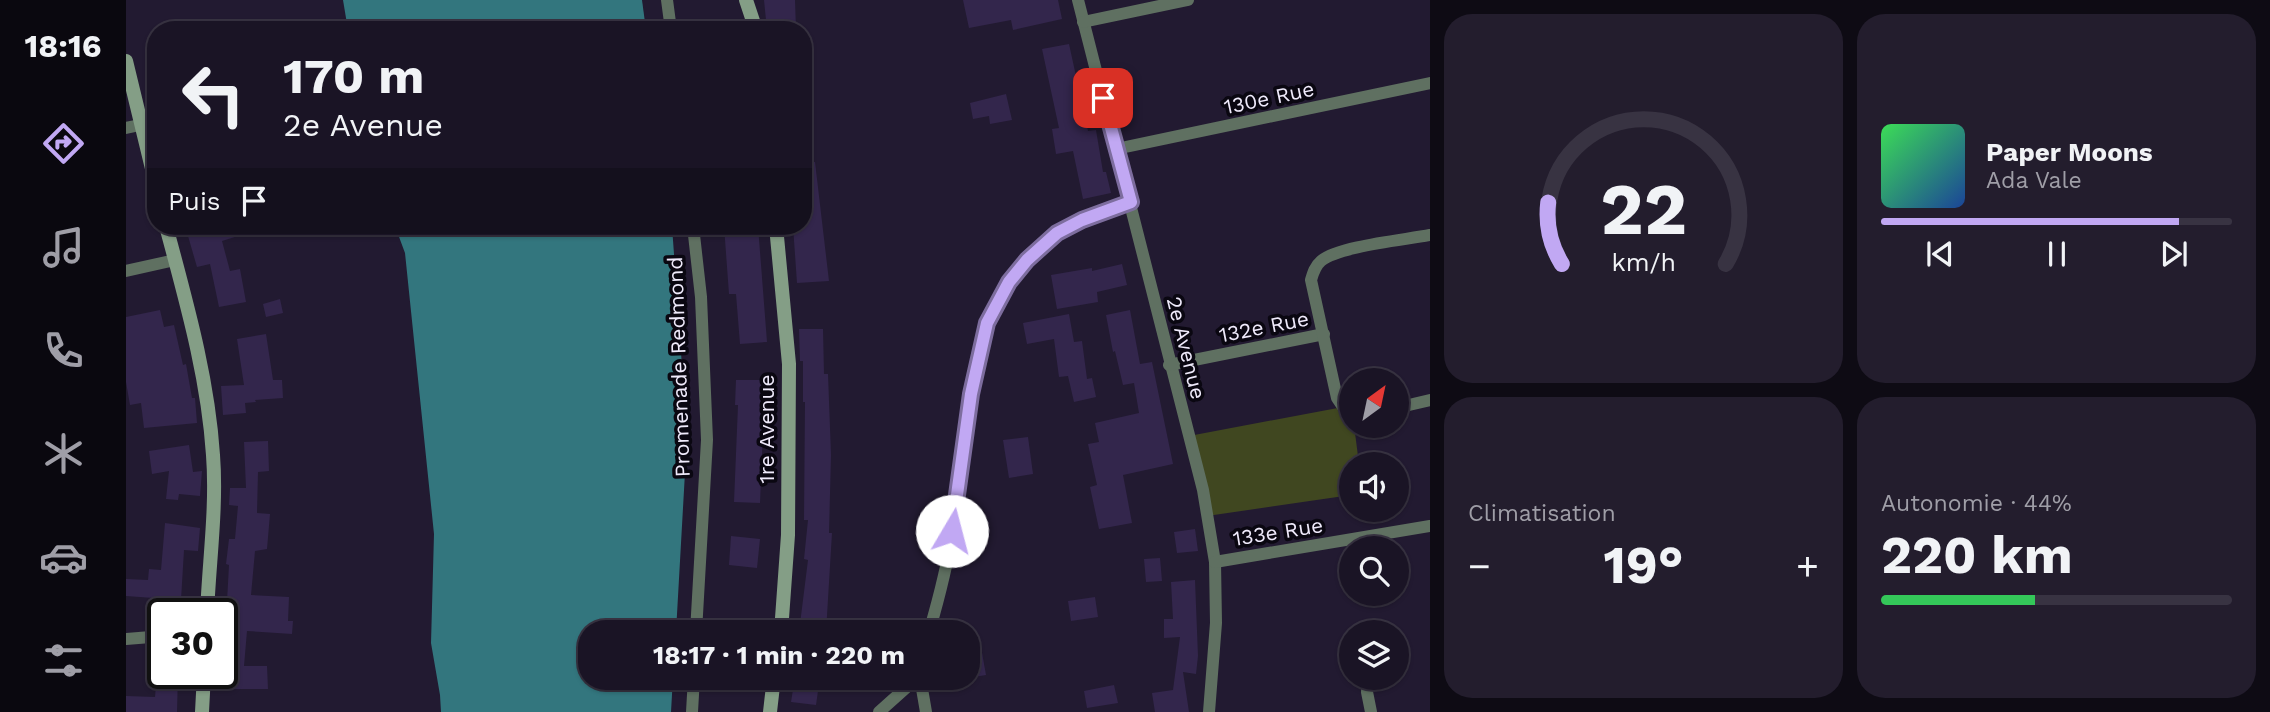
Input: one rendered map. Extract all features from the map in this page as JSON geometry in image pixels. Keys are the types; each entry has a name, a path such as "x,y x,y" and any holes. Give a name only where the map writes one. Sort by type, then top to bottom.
{"street":[{"path":"667,0 670,21"},
{"path":"746,0 754,21"},
{"path":"755,0 756,21"},
{"name":"2e Avenue","path":"1078,0 1131,202 1169,365 1195,457 1215,562 1216,623 1209,712"},
{"path":"1083,22 1188,0"},
{"path":"126,61 133,126 147,162"},
{"name":"130e Rue","path":"1116,149 1430,83"},
{"path":"932,620 950,543 971,394 987,323 1009,282 1027,260 1057,233 1082,220 1131,202"},
{"path":"168,235 196,342 212,432 214,487 208,598"},
{"name":"Promenade Redmond","path":"694,235 701,296 707,440 697,620"},
{"name":"1re Avenue","path":"777,235 789,364 788,535 782,620"},
{"path":"1324,334 1311,280 1319,263 1335,253 1430,235"},
{"path":"126,271 175,260"},
{"name":"132e Rue","path":"1169,365 1324,334 1339,401"},
{"path":"1409,405 1430,400"},
{"name":"133e Rue","path":"1215,562 1430,526"},
{"path":"126,639 147,637"},
{"path":"202,712 203,689"},
{"path":"692,712 693,690"},
{"path":"770,712 773,690"},
{"path":"879,712 904,690"},
{"path":"922,690 926,712"},
{"path":"1367,690 1371,712"}],"shaded area":[{"path":"343,0 642,0 645,21 346,21"},
{"path":"398,235 673,235 687,437 677,620 578,620 578,690 672,690 671,712 441,712 431,643 434,534 405,253"},
{"path":"1339,408 1339,438 1356,438 1357,452 1339,452 1339,497 1207,516 1189,436"}],"building":[{"path":"764,0 795,0 796,21 766,21"},
{"path":"963,0 1058,0 1062,19 1013,30 1011,20 969,28"},
{"path":"1069,44 1088,131 1096,130 1103,172 1106,172 1111,193 1083,199 1073,151 1056,154 1052,129 1059,128 1042,49"},
{"path":"1006,94 1012,120 990,124 989,116 973,119 970,103"},
{"path":"812,162 815,162 829,281 797,283 794,235 812,235"},
{"path":"238,235 222,241 230,271 240,269 246,302 219,307 210,264 197,267 188,236"},
{"path":"725,235 759,235 767,342 740,344 736,294 729,294"},
{"path":"1122,264 1127,285 1097,292 1098,302 1057,309 1051,275 1092,268 1092,271"},
{"path":"280,299 283,313 266,317 263,304"},
{"path":"160,310 164,327 174,325 183,365 186,364 192,398 195,398 197,423 144,428 141,403 130,405 126,382 126,317"},
{"path":"1130,310 1140,364 1152,362 1173,464 1123,475 1132,523 1099,529 1090,487 1097,485 1088,444 1099,442 1095,423 1139,413 1134,383 1123,385 1106,315"},
{"path":"1069,314 1074,342 1082,341 1087,379 1092,378 1096,397 1074,402 1068,376 1059,377 1054,339 1027,344 1023,323"},
{"path":"799,329 823,329 824,374 828,374 831,455 829,533 832,533 827,620 800,620 808,560 804,559 808,520 804,520 805,402 803,361 800,361"},
{"path":"266,334 273,380 282,380 283,398 255,400 256,402 245,403 246,413 223,415 221,386 244,385 237,339"},
{"path":"736,380 774,380 774,405 764,405 760,503 734,502 738,405 735,405"},
{"path":"1028,437 1033,474 1009,478 1003,440"},
{"path":"268,441 269,471 258,472 257,513 270,514 267,549 255,551 251,595 289,597 288,621 293,621 292,634 247,631 244,666 267,666 268,689 238,689 238,598 227,598 229,565 226,564 229,539 235,539 238,506 229,505 230,488 246,488 244,442"},
{"path":"189,445 193,472 202,471 200,496 179,494 178,500 166,499 169,471 152,474 149,451"},
{"path":"165,523 200,528 198,551 184,550 181,598 126,596 126,579 148,580 149,569 161,570"},
{"path":"1195,529 1198,551 1177,553 1174,532"},
{"path":"731,536 760,539 757,568 729,565"},
{"path":"1160,558 1162,581 1146,582 1144,559"},
{"path":"1195,580 1198,656 1196,674 1183,672 1189,712 1155,712 1152,693 1173,690 1180,637 1164,638 1164,619 1173,619 1171,582"},
{"path":"1095,597 1098,617 1071,621 1068,601"},
{"path":"980,642 986,675 980,676"},
{"path":"1114,685 1118,703 1087,708 1084,691"},
{"path":"156,689 178,689 177,712 126,712 126,696 155,697"},
{"path":"793,690 818,690 816,705 791,702"}],"route":[{"path":"952,531 971,394 987,323 1009,282 1027,260 1057,233 1082,220 1131,202 1103,98"}]}
